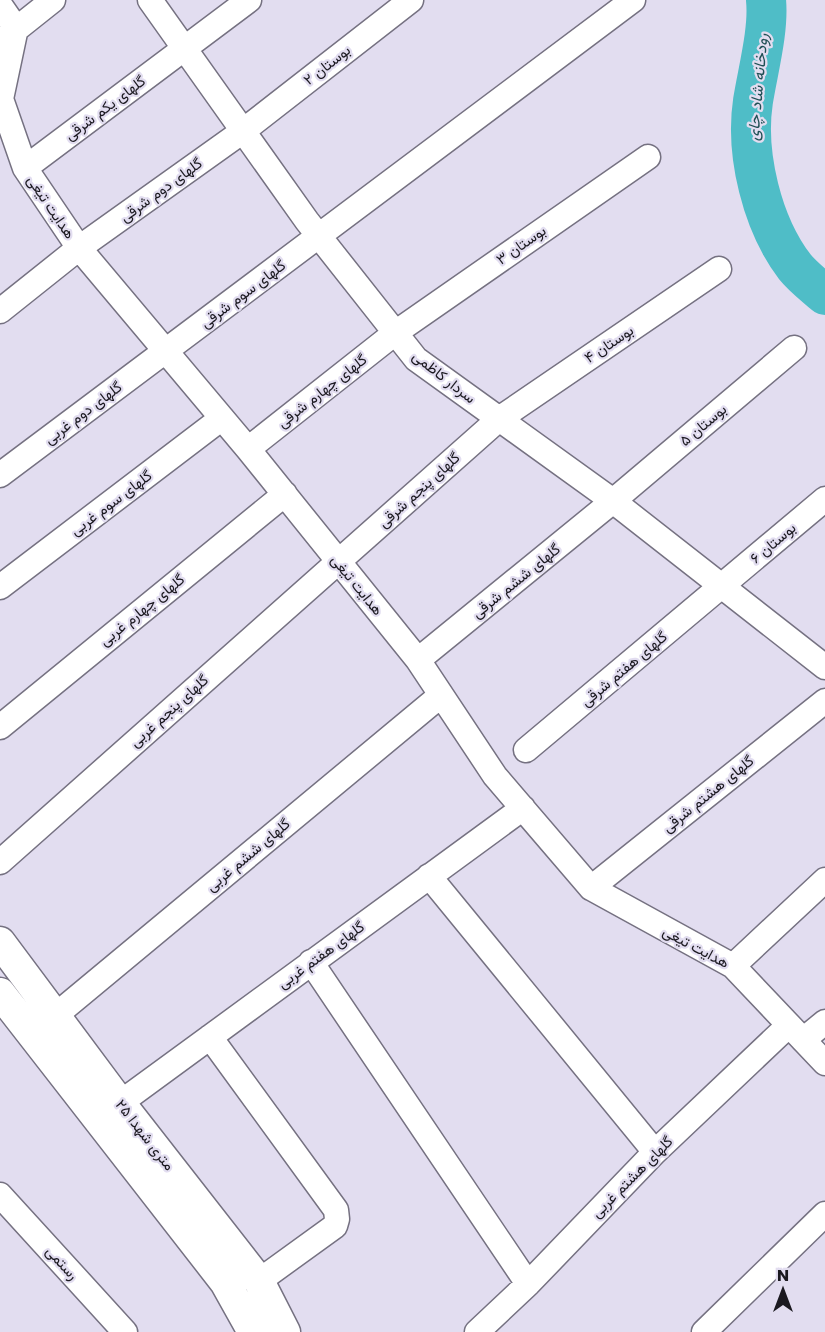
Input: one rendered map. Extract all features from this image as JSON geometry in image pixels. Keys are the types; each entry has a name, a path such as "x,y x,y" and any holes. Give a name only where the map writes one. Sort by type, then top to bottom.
{"main road":[{"name":"۲۵ متری شهدا","path":"0,942 120,1103 259,1281 285,1332"},
{"name":"۲۵ متری شهدا","path":"0,993 225,1282 253,1332"}],"street":[{"path":"0,5 8,35 53,0"},
{"name":"سردار کاظمی","path":"150,0 319,236 416,359 613,501 825,667"},
{"name":"گلهای یکم شرقی","path":"25,168 249,0"},
{"name":"بوستان ۲","path":"243,131 411,0"},
{"name":"گلهای سوم شرقی","path":"167,351 633,0"},
{"name":"هدایت تیغی","path":"8,35 1,99 25,168 79,248 248,449 418,660 495,776 591,888 734,966 825,1063"},
{"name":"گلهای دوم شرقی","path":"0,311 79,248 243,131"},
{"name":"بوستان ۳","path":"395,333 648,157"},
{"name":"بوستان ۴","path":"499,419 719,269"},
{"name":"گلهای چهارم شرقی","path":"248,449 395,333"},
{"name":"بوستان ۵","path":"613,501 794,348"},
{"name":"گلهای دوم غربی","path":"0,475 167,351"},
{"name":"گلهای سوم غربی","path":"0,587 222,418"},
{"name":"گلهای پنجم شرقی","path":"339,561 499,419"},
{"name":"گلهای چهارم غربی","path":"0,727 285,494"},
{"name":"بوستان ۶","path":"721,587 825,499"},
{"name":"گلهای ششم شرقی","path":"418,660 613,501"},
{"name":"گلهای پنجم غربی","path":"0,862 339,561"},
{"name":"گلهای هفتم شرقی","path":"526,750 721,587"},
{"name":"گلهای ششم غربی","path":"56,1015 440,696"},
{"name":"گلهای هشتم شرقی","path":"591,888 825,701"},
{"name":"گلهای هفتم غربی","path":"120,1103 523,808"},
{"path":"429,876 655,1152"},
{"path":"734,966 825,880"},
{"path":"311,962 528,1284"},
{"name":"گلهای هشتم غربی","path":"477,1332 528,1284 655,1152 796,1032 825,1022"},
{"path":"210,1037 336,1210 337,1219 334,1226 259,1281"},
{"name":"رستمی","path":"0,1195 125,1332"},
{"path":"704,1332 825,1214"}],"waterway":[{"name":"رودخانه شاد چای","path":"766,0 765,37 751,122 754,165 765,210 783,250 798,271 825,295"}]}
